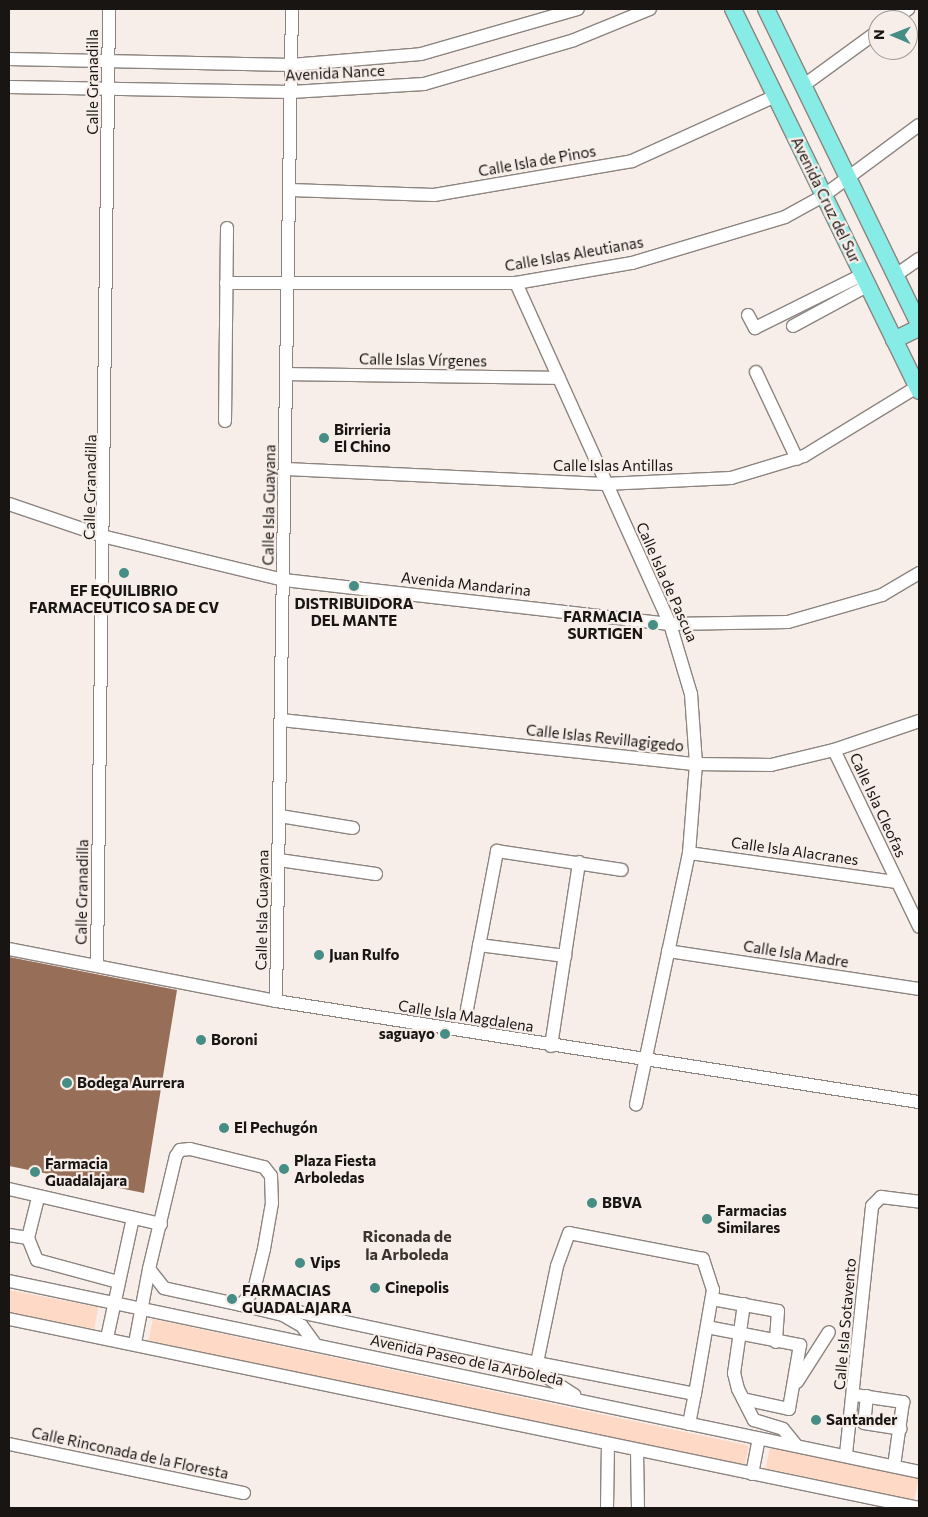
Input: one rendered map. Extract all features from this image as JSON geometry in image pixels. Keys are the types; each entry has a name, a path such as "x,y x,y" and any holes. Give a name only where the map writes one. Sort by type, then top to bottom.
{"main road":[{"name":"Avenida Cruz del Sur","path":"732,9 918,389"},
{"name":"Avenida Cruz del Sur","path":"766,9 919,324"},
{"path":"894,340 919,328"}],"street":[{"name":"Calle Granadilla","path":"97,965 106,537 111,91 108,60 109,9"},
{"name":"Calle Isla Guayana","path":"276,1001 292,9"},
{"name":"Avenida Nance","path":"9,58 291,65 421,54 578,9"},
{"name":"Avenida Nance","path":"9,87 111,91 291,92 424,84 574,40 650,9"},
{"path":"804,85 868,38"},
{"name":"Calle Isla de Pinos","path":"290,190 434,195 632,162 775,96"},
{"name":"Calle Islas Aleutianas","path":"226,283 289,285 516,283 632,263 785,217 823,196 919,125"},
{"path":"224,421 227,228"},
{"path":"896,275 919,259"},
{"path":"748,315 755,328 865,280"},
{"path":"793,326 865,280"},
{"name":"Calle Isla de Pascua","path":"516,283 605,484 670,624 691,694 696,764 689,853 636,1104"},
{"path":"756,372 797,458"},
{"name":"Calle Islas Vírgenes","path":"287,374 558,378"},
{"name":"Calle Islas Antillas","path":"286,469 605,484 731,478 797,458 865,422 918,389"},
{"name":"Avenida Mandarina","path":"9,504 106,537 284,580 670,624 788,622 882,595 919,572"},
{"name":"Calle Islas Revillagigedo","path":"281,720 696,764 771,765 834,750 919,721"},
{"name":"Calle Isla Cleofas","path":"834,750 919,928"},
{"path":"280,816 353,828"},
{"path":"467,1009 497,851 622,870"},
{"name":"Calle Isla Alacranes","path":"689,853 896,882"},
{"path":"279,860 376,874"},
{"path":"551,1046 578,862"},
{"path":"479,945 565,956"},
{"name":"Calle Isla Magdalena","path":"9,948 276,1001 646,1062 919,1102"},
{"name":"Calle Isla Madre","path":"668,951 919,989"},
{"path":"135,1343 140,1307 180,1150 268,1170 272,1203 264,1249 254,1290 241,1304"},
{"path":"9,1189 38,1198 161,1224"},
{"path":"38,1198 28,1238 37,1260 118,1282"},
{"name":"Calle Isla Sotavento","path":"846,1454 861,1396 872,1206 877,1198 919,1202"},
{"path":"107,1338 133,1218"},
{"path":"592,1404 563,1390 539,1371 537,1363 557,1266 569,1233 700,1256 707,1266 712,1299 689,1424"},
{"path":"9,1235 28,1238"},
{"path":"150,1269 164,1288 272,1312 302,1326 315,1344"},
{"name":"Avenida Paseo de la Arboleda","path":"9,1281 140,1307 592,1404 846,1454 919,1472"},
{"path":"712,1299 778,1311 776,1342"},
{"path":"744,1304 738,1334 734,1373 743,1399 754,1420 783,1429 798,1446"},
{"path":"272,1312 309,1314 537,1363 695,1394"},
{"path":"9,1319 135,1343 608,1445 919,1508"},
{"path":"707,1327 776,1342 800,1345 793,1388 786,1410 743,1399"},
{"path":"793,1388 829,1332"},
{"path":"894,1466 900,1429 903,1402 861,1396 864,1423 900,1429"},
{"path":"752,1474 759,1438"},
{"name":"Calle Rinconada de la Floresta","path":"9,1444 244,1493"},
{"path":"608,1445 608,1508"},
{"path":"638,1451 638,1508"}],"shaded area":[{"path":"9,1290 98,1307 94,1329 9,1312"},
{"path":"153,1319 749,1446 744,1467 148,1341"},
{"path":"770,1447 919,1479 914,1500 765,1469"}],"building":[{"path":"9,957 177,990 144,1193 9,1166"}],"place":[{"name":"Birrieria El Chino","path":"324,438"},
{"name":"EF EQUILIBRIO FARMACEUTICO SA DE CV","path":"124,573"},
{"name":"DISTRIBUIDORA DEL MANTE","path":"354,586"},
{"name":"FARMACIA SURTIGEN","path":"653,625"},
{"name":"Juan Rulfo","path":"319,955"},
{"name":"saguayo","path":"445,1034"},
{"name":"Boroni","path":"201,1040"},
{"name":"Bodega Aurrera","path":"67,1083"},
{"name":"El Pechugón","path":"224,1128"},
{"name":"Plaza Fiesta Arboledas","path":"284,1169"},
{"name":"Farmacia Guadalajara","path":"35,1172"},
{"name":"BBVA","path":"592,1203"},
{"name":"Farmacias Similares","path":"707,1219"},
{"name":"Vips","path":"300,1263"},
{"name":"Cinepolis","path":"375,1288"},
{"name":"FARMACIAS GUADALAJARA","path":"232,1299"},
{"name":"Santander","path":"816,1420"}],"district":[{"name":"Riconada de la Arboleda","path":"407,1245"}]}
